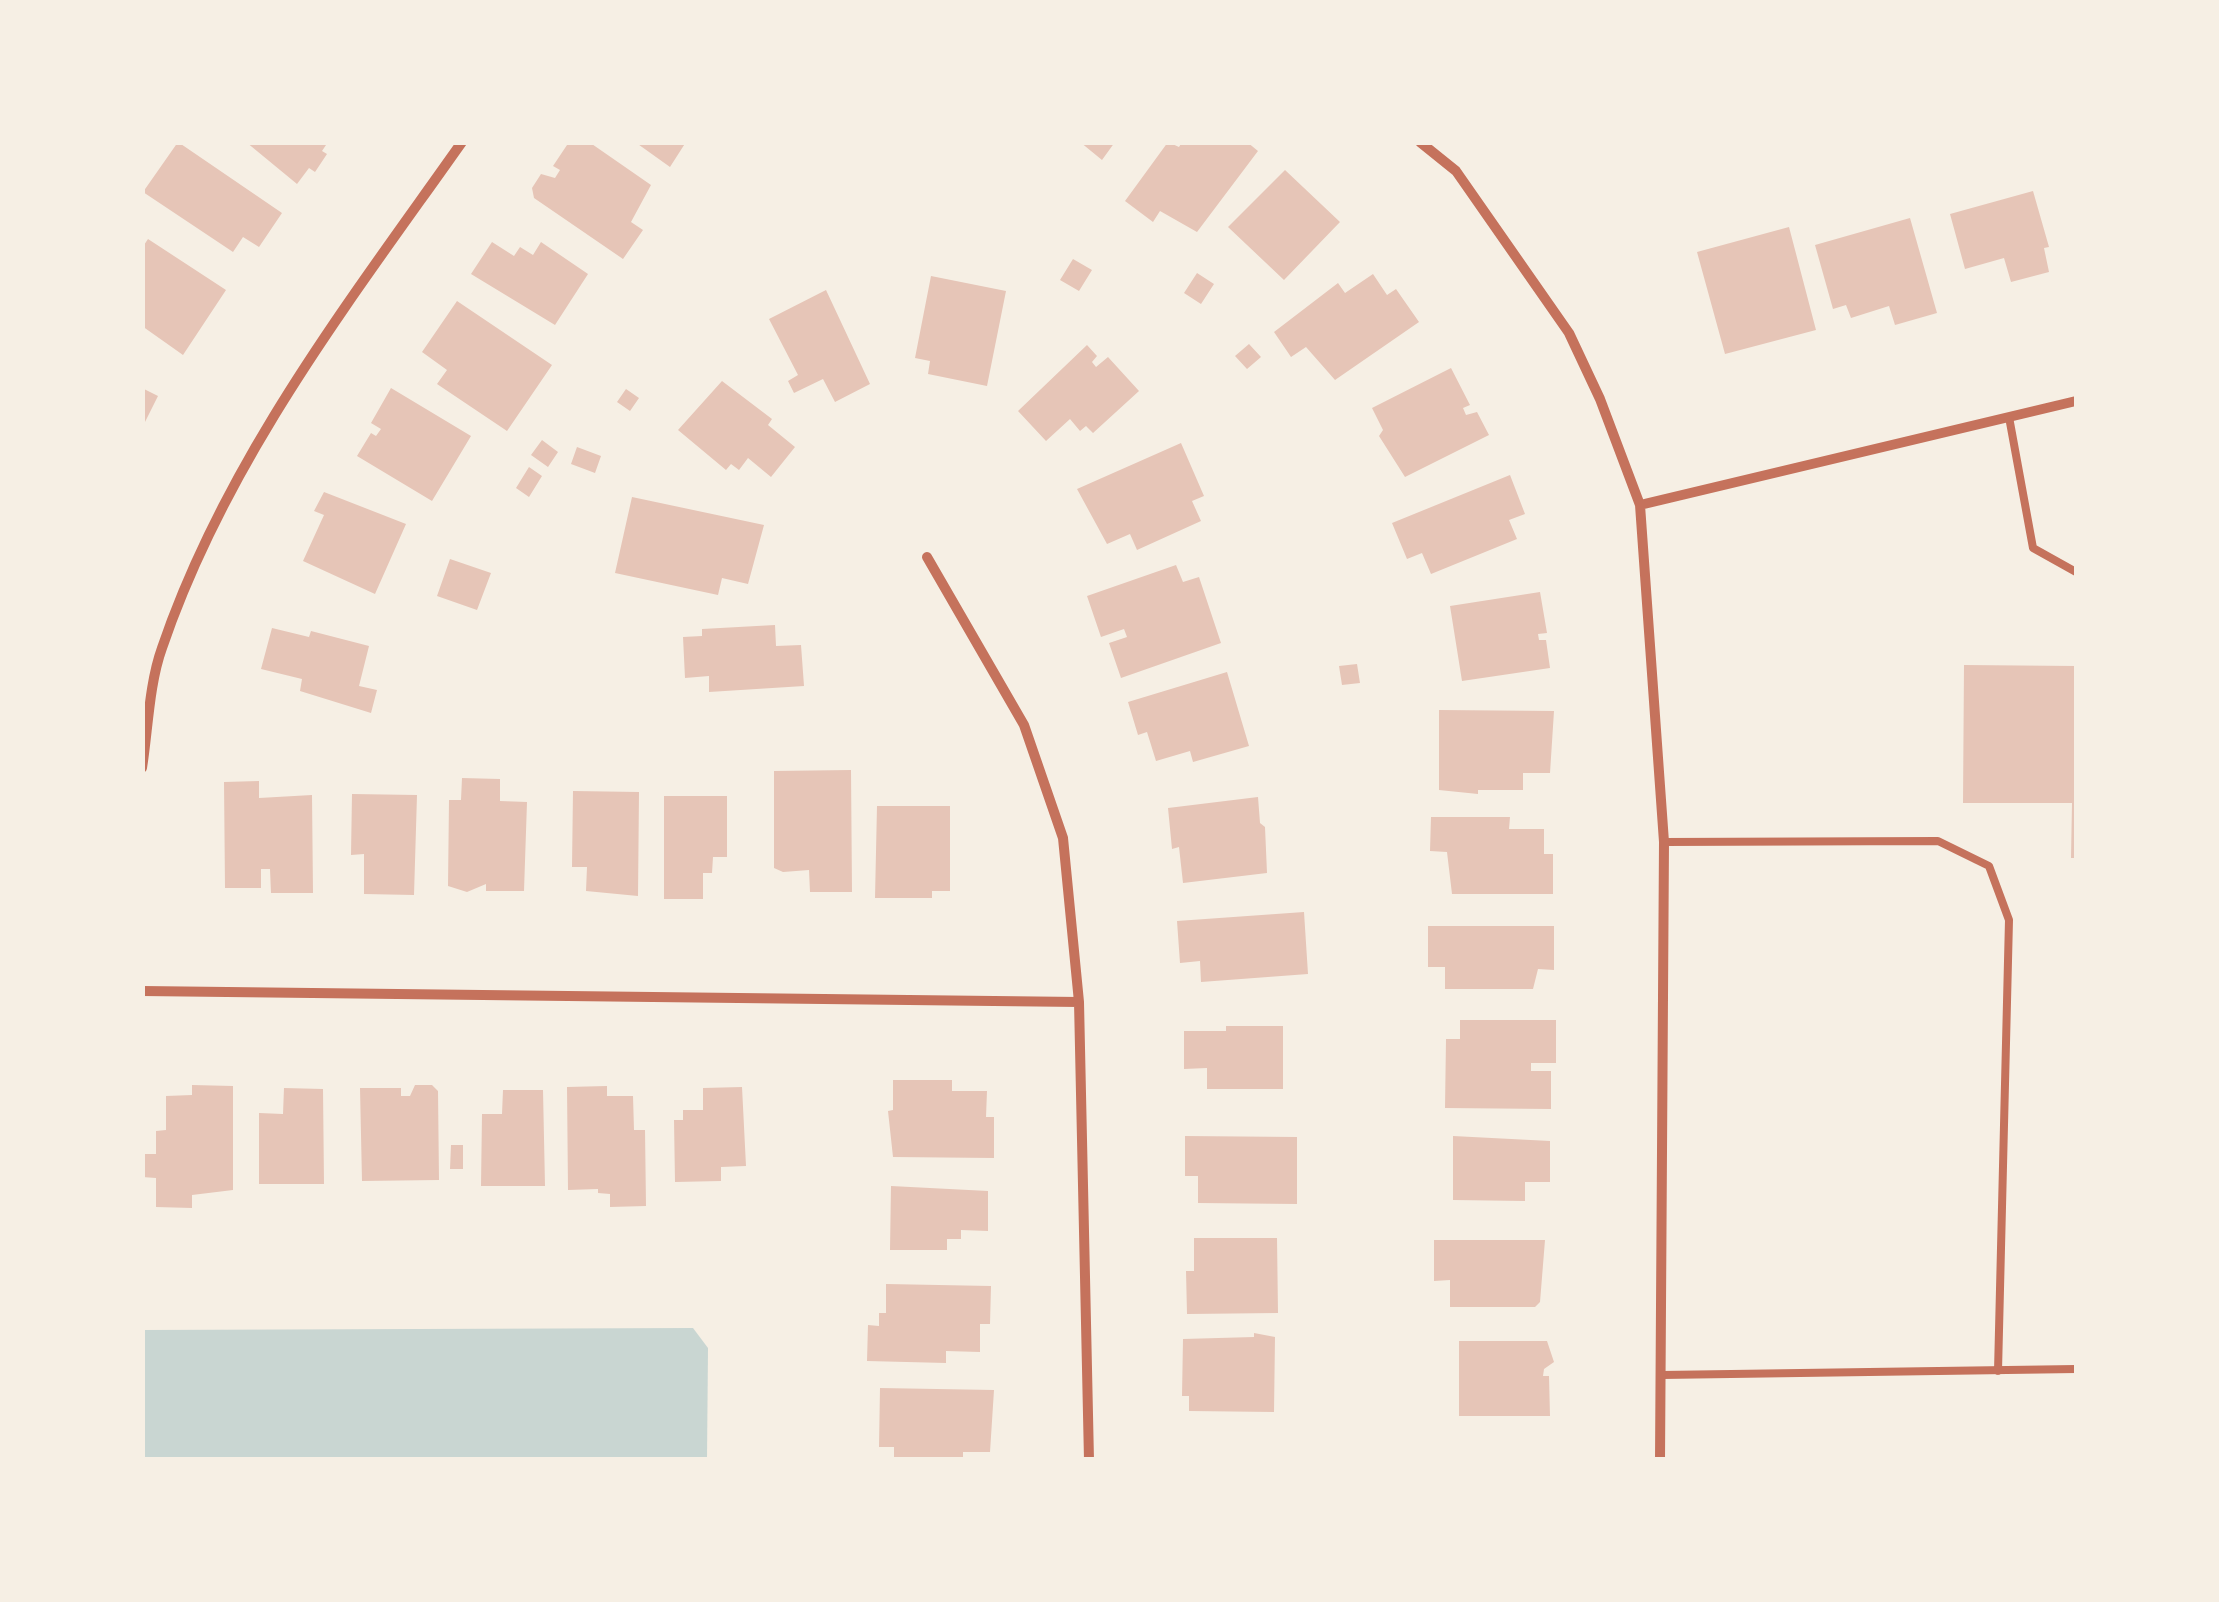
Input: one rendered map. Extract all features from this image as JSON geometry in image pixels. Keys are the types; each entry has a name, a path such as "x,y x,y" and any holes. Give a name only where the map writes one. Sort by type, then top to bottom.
{"street":[{"path":"142,768 160,652 207,536 294,381 462,142"},
{"path":"1420,142 1456,171 1569,333 1600,399 1640,505 1664,842 1660,1460"},
{"path":"1640,505 2076,400"},
{"path":"926,557 1024,725 1063,838 1079,1002 1088,1460"},
{"path":"142,990 1079,1002"}],"lane":[{"path":"2009,416 2032,548 2076,572"},
{"path":"1664,842 1938,840 1988,866 2009,920 1998,1371"},
{"path":"1662,1374 2076,1369"}],"shaded area":[{"path":"693,1328 708,1348 707,1459 143,1459 143,1330"}],"building":[{"path":"178,142 282,213 259,247 243,237 233,252 143,192"},
{"path":"246,142 328,142 322,151 327,154 315,172 309,168 297,184"},
{"path":"569,142 589,142 651,185 631,222 643,230 623,259 534,198 532,188 541,174 555,178 560,170 553,166"},
{"path":"635,142 686,142 670,167"},
{"path":"1080,142 1115,142 1102,160"},
{"path":"1168,142 1179,147 1182,142 1247,142 1258,151 1197,232 1160,211 1153,222 1125,201"},
{"path":"1285,170 1340,222 1284,280 1228,227"},
{"path":"2033,191 2049,247 2044,248 2049,272 2011,282 2004,258 1965,269 1950,214"},
{"path":"1910,218 1937,313 1895,325 1889,306 1851,318 1846,305 1833,309 1815,245"},
{"path":"1789,227 1816,330 1725,354 1697,252"},
{"path":"148,239 226,290 183,355 142,326 142,248"},
{"path":"492,242 514,256 520,247 533,255 541,242 588,274 555,325 471,274"},
{"path":"1073,259 1092,270 1079,291 1060,280"},
{"path":"1197,273 1214,284 1201,304 1184,293"},
{"path":"1373,274 1387,295 1396,289 1419,322 1335,380 1306,347 1291,357 1274,332 1338,283 1345,293"},
{"path":"931,276 1006,291 987,386 928,374 930,361 915,358"},
{"path":"826,290 870,384 835,402 823,379 794,393 788,381 798,375 769,319"},
{"path":"457,301 552,365 507,431 437,384 447,370 422,352"},
{"path":"1249,344 1261,357 1247,369 1235,356"},
{"path":"1087,345 1097,356 1092,362 1096,367 1108,357 1139,391 1093,433 1086,426 1080,431 1070,419 1046,441 1018,411"},
{"path":"1451,368 1470,405 1463,408 1466,415 1477,412 1489,435 1405,477 1379,436 1383,430 1372,408"},
{"path":"722,381 772,419 768,425 795,447 771,477 748,458 739,470 731,464 726,470 678,430"},
{"path":"142,388 158,396 142,428"},
{"path":"391,388 471,436 432,501 357,456 371,433 376,436 381,429 371,423"},
{"path":"626,389 639,398 630,411 617,402"},
{"path":"542,440 558,452 548,467 531,455"},
{"path":"1181,443 1204,496 1192,501 1201,521 1137,550 1130,534 1107,544 1077,489"},
{"path":"577,447 601,456 595,473 571,464"},
{"path":"529,467 542,476 529,497 516,488"},
{"path":"1510,475 1525,514 1509,520 1517,539 1431,574 1422,553 1407,559 1392,523"},
{"path":"324,492 406,524 375,594 303,561 324,515 314,511"},
{"path":"632,497 764,525 748,584 722,578 718,595 615,573"},
{"path":"450,559 491,573 477,610 437,596"},
{"path":"1176,565 1183,582 1199,577 1221,643 1121,678 1109,643 1127,637 1124,629 1101,637 1087,596"},
{"path":"1540,592 1547,633 1538,634 1539,640 1546,640 1550,668 1462,681 1450,606"},
{"path":"775,625 776,646 801,645 804,686 709,692 709,676 685,678 683,637 702,636 702,629"},
{"path":"272,628 309,637 311,631 369,646 359,686 377,690 371,713 300,691 302,679 261,669"},
{"path":"1357,664 1360,683 1342,685 1339,666"},
{"path":"1964,665 2076,666 2076,858 2071,858 2072,803 1963,803"},
{"path":"1227,672 1249,746 1193,762 1190,751 1156,761 1147,732 1138,735 1128,702"},
{"path":"1439,710 1554,711 1550,773 1523,773 1523,790 1478,790 1478,794 1439,790"},
{"path":"851,770 852,892 810,892 809,870 783,872 774,868 774,771"},
{"path":"462,778 500,779 500,801 527,802 524,891 486,891 486,884 467,892 448,886 449,800 461,800"},
{"path":"259,781 259,798 312,795 313,893 271,893 270,869 261,869 261,888 225,888 224,782"},
{"path":"573,791 639,792 638,896 586,891 587,867 572,867"},
{"path":"352,794 417,795 414,895 364,894 364,854 351,855"},
{"path":"664,796 727,796 727,857 713,857 712,873 703,873 703,899 664,899"},
{"path":"1258,797 1260,823 1265,827 1267,873 1183,883 1179,847 1172,849 1168,808"},
{"path":"877,806 950,806 950,891 932,891 932,898 875,898"},
{"path":"1431,817 1510,817 1509,829 1544,829 1544,854 1553,854 1553,894 1452,894 1447,852 1430,851"},
{"path":"1304,912 1308,974 1201,982 1200,961 1180,963 1177,921"},
{"path":"1428,926 1554,926 1554,970 1538,969 1533,989 1445,989 1445,967 1428,967"},
{"path":"1460,1020 1556,1020 1556,1063 1531,1063 1531,1071 1551,1071 1551,1109 1445,1108 1446,1039 1460,1039"},
{"path":"1226,1026 1283,1026 1283,1089 1207,1089 1207,1068 1184,1069 1184,1031 1226,1031"},
{"path":"893,1080 952,1080 952,1091 987,1091 986,1117 994,1117 994,1158 893,1157 888,1111 893,1110"},
{"path":"192,1085 233,1086 233,1190 192,1195 192,1208 156,1207 156,1178 142,1177 142,1154 156,1154 156,1131 166,1130 166,1096 192,1095"},
{"path":"415,1085 432,1085 438,1091 439,1180 362,1181 360,1088 401,1088 401,1096 410,1096"},
{"path":"607,1086 607,1096 633,1096 634,1130 645,1130 646,1206 610,1207 610,1194 598,1193 598,1189 568,1190 567,1087"},
{"path":"742,1087 746,1166 721,1167 721,1181 675,1182 674,1120 683,1120 683,1110 703,1110 703,1088"},
{"path":"284,1088 323,1089 324,1184 259,1184 259,1113 283,1114"},
{"path":"503,1090 543,1090 545,1186 481,1186 482,1114 502,1114"},
{"path":"1185,1136 1297,1137 1297,1204 1198,1203 1198,1176 1185,1176"},
{"path":"1453,1136 1550,1141 1550,1182 1525,1182 1525,1201 1453,1200"},
{"path":"451,1145 463,1145 463,1169 450,1169"},
{"path":"891,1186 988,1191 988,1231 961,1230 961,1239 947,1239 947,1250 890,1250"},
{"path":"1194,1238 1277,1238 1278,1313 1187,1314 1186,1271 1194,1271"},
{"path":"1434,1240 1545,1240 1540,1302 1535,1307 1450,1307 1450,1280 1434,1281"},
{"path":"886,1284 991,1286 990,1324 980,1324 980,1352 946,1351 946,1363 867,1361 868,1325 879,1326 879,1313 886,1313"},
{"path":"1254,1333 1275,1337 1274,1412 1189,1411 1189,1396 1182,1396 1183,1339 1254,1337"},
{"path":"1459,1341 1547,1341 1554,1362 1544,1369 1543,1376 1549,1376 1550,1416 1459,1416"},
{"path":"880,1388 994,1390 990,1452 963,1452 963,1460 894,1460 894,1447 879,1447"}]}
